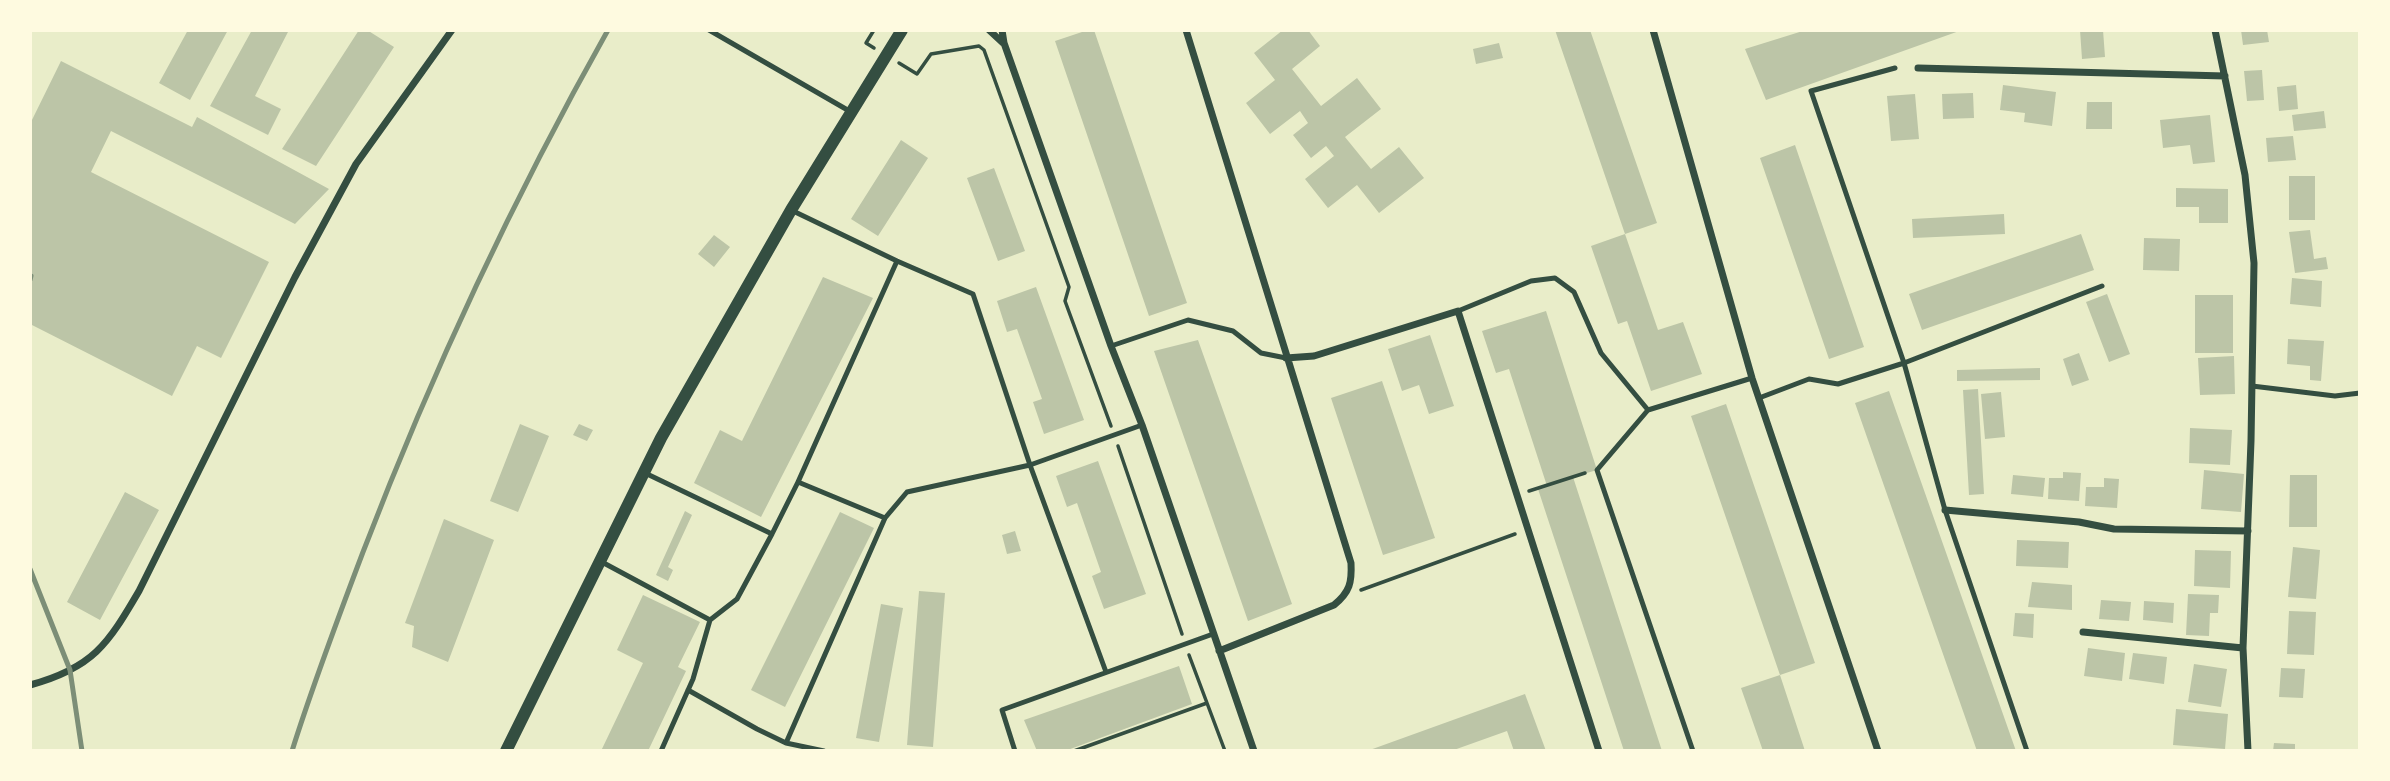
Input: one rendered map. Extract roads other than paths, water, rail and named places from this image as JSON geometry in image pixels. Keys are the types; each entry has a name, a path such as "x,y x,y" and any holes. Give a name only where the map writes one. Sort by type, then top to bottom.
{"street":[{"path":"30,685 79,665 105,646 116,630 139,591 295,277 356,164 452,30"},
{"path":"506,751 661,438 791,210 902,30"},
{"path":"989,30 1004,43"},
{"path":"1002,30 1004,43 1111,346 1142,425 1254,751"},
{"path":"1186,30 1351,563 1352,581 1346,595 1334,605 1219,651"},
{"path":"1653,30 1752,378 1878,751"},
{"path":"2215,30 2245,175 2252,250 2252,386 2243,648 2248,751"},
{"path":"1917,68 2225,76"},
{"path":"1286,358 1314,356 1458,311 1599,751"},
{"path":"1945,510 2079,522 2114,529 2248,531"},
{"path":"2084,632 2243,648"}],"lane":[{"path":"709,30 851,113"},
{"path":"1895,68 1811,91 1904,363 1945,510 2027,751"},
{"path":"791,210 973,294 1030,465 1107,672"},
{"path":"661,751 688,690 710,620 737,599 772,534 897,261"},
{"path":"1458,311 1531,281 1555,278 1574,292 1601,354 1648,410"},
{"path":"1759,398 1810,379 1838,384 1904,363 2102,286"},
{"path":"1111,346 1188,320 1233,331 1261,353 1286,358"},
{"path":"1693,751 1597,470 1648,410 1752,378"},
{"path":"2252,386 2335,396 2360,393"},
{"path":"786,743 885,518 907,492 1030,465 1142,425"},
{"path":"644,472 772,534"},
{"path":"798,482 885,518"},
{"path":"600,561 710,620"},
{"path":"1012,750 1002,710 1213,634"},
{"path":"688,690 786,743 824,751"}],"railway":[{"path":"292,751 363,552 417,418 507,221 608,30"},
{"path":"30,280 31,276"},
{"path":"30,569 70,670 82,751"}]}
